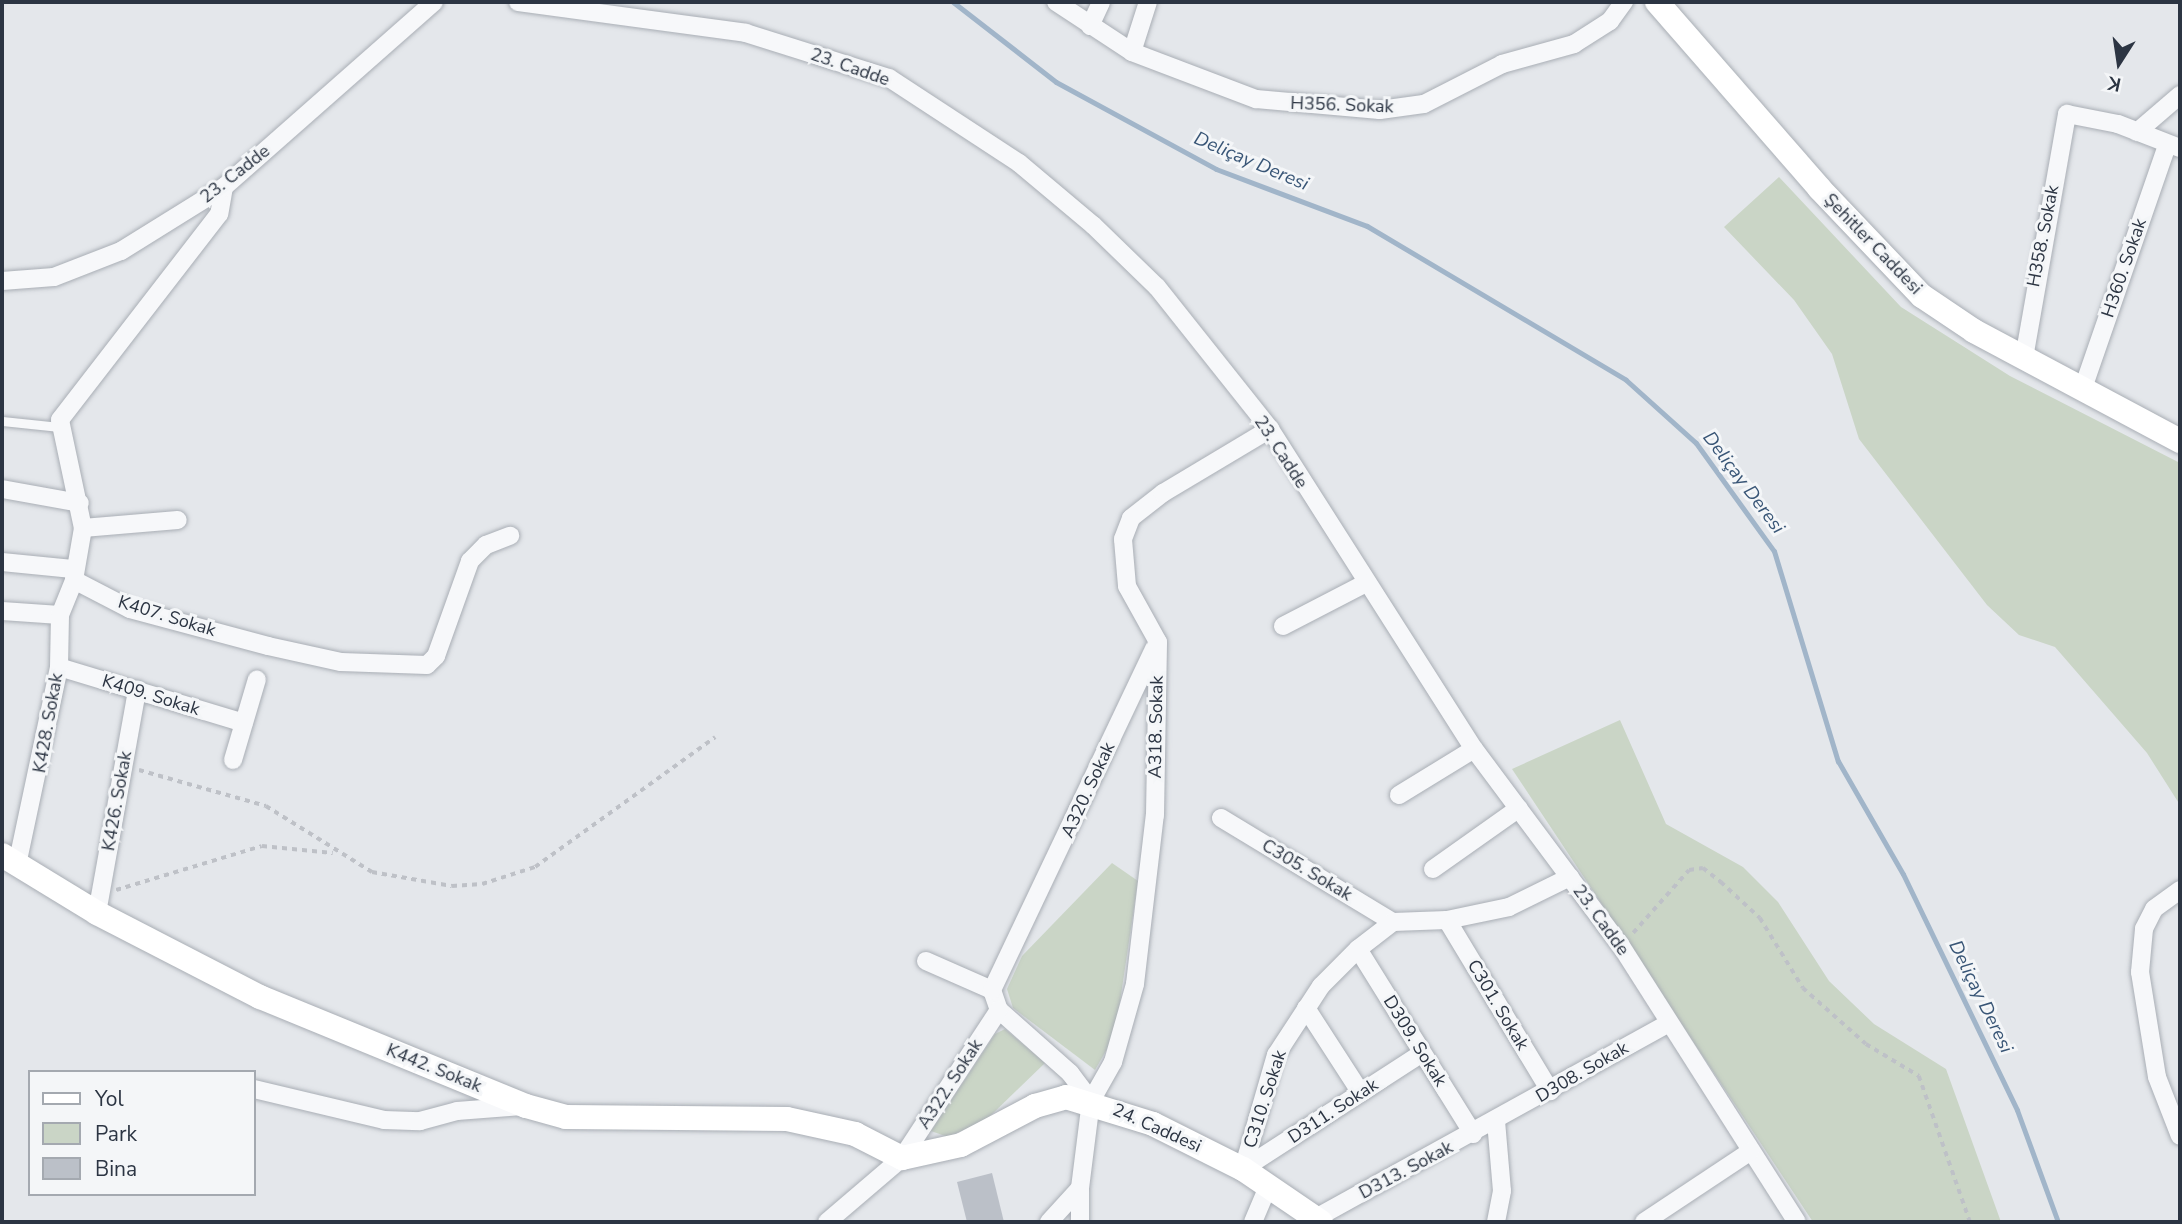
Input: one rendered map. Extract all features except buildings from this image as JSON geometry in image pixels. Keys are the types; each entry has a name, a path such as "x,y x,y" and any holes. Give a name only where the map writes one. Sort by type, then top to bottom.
{"street":[{"name":"23. Cadde","path":"2,281 54,277 121,251 225,187 434,2"},
{"name":"23. Cadde","path":"518,2 746,33 889,78 1018,163 1093,225 1157,288 1270,429 1474,749 1621,946 1797,1222"},
{"name":"H356. Sokak","path":"1055,2 1132,52 1256,99 1380,110 1424,104 1502,64 1574,44 1610,21 1624,2"},
{"path":"1090,26 1101,2"},
{"path":"1132,52 1148,2"},
{"name":"Şehitler Caddesi","path":"1657,2 1819,188 1922,296 2082,391 2180,442"},
{"path":"2174,147 2137,132 2180,95"},
{"name":"H358. Sokak","path":"2024,358 2067,114 2137,132"},
{"name":"H360. Sokak","path":"2082,391 2174,147"},
{"path":"2,562 73,575 83,528 80,503 60,428 70,401 219,214 225,187"},
{"name":"A318. Sokak","path":"1090,1101 1113,1062 1135,984 1155,815 1158,642 1127,586 1123,539 1131,519 1163,493 1270,429"},
{"path":"2,489 80,503"},
{"path":"83,528 178,520"},
{"name":"K407. Sokak","path":"73,575 130,609 268,646 341,662 427,666 436,656 470,561 486,545 510,536"},
{"name":"K428. Sokak","path":"10,860 59,667 60,615 73,575"},
{"path":"1283,626 1366,583"},
{"path":"2,611 60,615"},
{"name":"A320. Sokak","path":"992,990 1158,642"},
{"name":"K409. Sokak","path":"59,667 244,723"},
{"path":"233,760 257,679"},
{"name":"K426. Sokak","path":"99,901 136,690"},
{"path":"1399,795 1474,749"},
{"path":"1433,869 1519,808"},
{"name":"C305. Sokak","path":"1222,818 1392,922"},
{"name":"K442. Sokak","path":"10,860 99,901 260,998 526,1106 566,1117 787,1119 855,1134 902,1158"},
{"path":"1392,922 1447,920 1509,907 1570,877"},
{"path":"2180,890 2154,909 2144,929 2140,972 2157,1077 2180,1136"},
{"name":"C301. Sokak","path":"1447,920 1550,1090"},
{"name":"C310. Sokak","path":"1243,1169 1276,1055 1306,1008 1358,949 1392,922"},
{"name":"D309. Sokak","path":"1358,949 1473,1134"},
{"path":"926,961 992,990 999,1010 1070,1073 1090,1101 1080,1188 1080,1222"},
{"path":"1306,1008 1361,1093"},
{"name":"A322. Sokak","path":"827,1222 902,1158 999,1010"},
{"name":"D308. Sokak","path":"1496,1121 1669,1023"},
{"name":"D311. Sokak","path":"1243,1169 1422,1053"},
{"path":"256,1089 384,1120 420,1121 526,1106"},
{"name":"24. Caddesi","path":"902,1158 961,1144 1035,1106 1066,1097 1090,1101 1153,1124 1243,1169 1318,1220"},
{"path":"1496,1121 1502,1191 1496,1222"},
{"name":"D313. Sokak","path":"1318,1220 1496,1121"},
{"path":"1644,1222 1751,1151"},
{"path":"1253,1222 1268,1186"},
{"path":"1049,1222 1080,1188"}],"lane":[{"path":"2,421 60,428"}],"path":[{"path":"123,766 266,806 335,853 372,872 452,886 482,884 535,867 715,737"},
{"path":"99,901 205,859 262,846 335,853"},
{"path":"1621,946 1689,870 1703,868 1721,882 1760,918 1803,988 1866,1044 1919,1076 1970,1222"}],"green space":[{"path":"1779,177 1901,307 2010,376 2180,463 2180,805 2147,753 2055,647 2019,635 1987,605 1859,439 1832,354 1794,300 1724,227"},
{"path":"1620,720 1666,824 1743,867 1778,902 1829,981 1874,1024 1946,1069 2001,1222 1813,1222 1512,769"},
{"path":"1112,863 1138,881 1115,1035 1095,1070 1013,1008 1007,989 1022,956"},
{"path":"1005,1029 1045,1063 986,1120 948,1137 931,1131 995,1034"}],"waterway":[{"name":"Deliçay Deresi","path":"953,2 1056,82 1216,169 1367,226 1626,380 1696,443 1774,551 1838,761 1903,874 2017,1110 2058,1222"}]}
